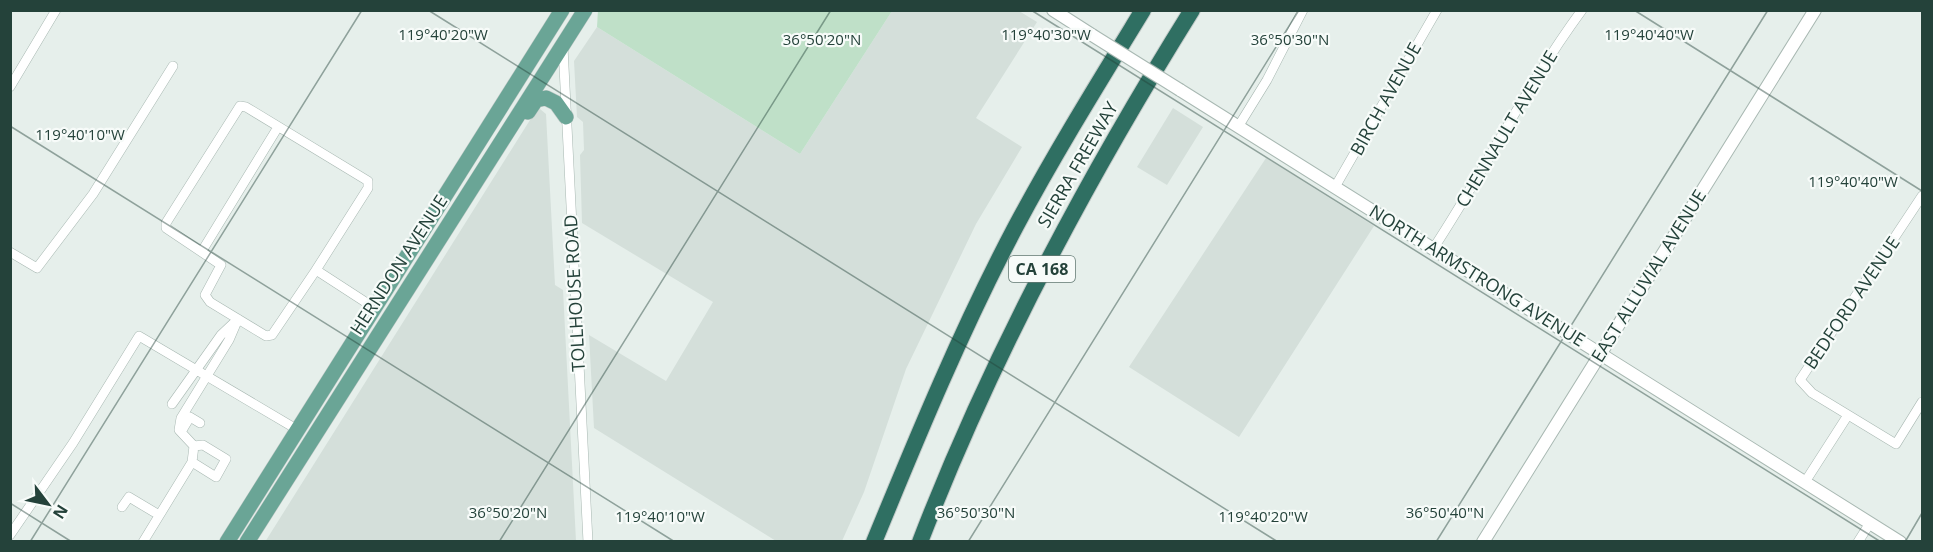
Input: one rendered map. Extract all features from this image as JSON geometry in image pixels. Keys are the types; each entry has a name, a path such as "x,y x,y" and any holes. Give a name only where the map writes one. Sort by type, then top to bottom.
{"highway":[{"name":"SIERRA FREEWAY","path":"874,542 923,421 990,278 1041,180 1143,10"},
{"name":"SIERRA FREEWAY","path":"920,542 970,421 1053,247 1115,137 1192,10"}],"main road":[{"name":"HERNDON AVENUE","path":"227,542 562,10"},
{"path":"563,44 564,27 575,10"},
{"name":"HERNDON AVENUE","path":"247,542 312,436 585,10"},
{"path":"530,61 536,72 503,126 502,140 515,134 536,100 541,98 555,103 566,117"},
{"path":"312,436 310,426 345,370 373,307"},
{"path":"247,542 264,501 299,443 297,430"}],"street":[{"path":"10,87 56,10"},
{"path":"551,10 552,27"},
{"name":"NORTH ARMSTRONG AVENUE","path":"1053,10 1900,542"},
{"path":"1238,127 1267,80 1303,10"},
{"name":"BIRCH AVENUE","path":"1335,187 1437,10"},
{"name":"CHENNAULT AVENUE","path":"1433,249 1467,196 1535,78 1582,10"},
{"name":"EAST ALLUVIAL AVENUE","path":"1483,542 1815,10"},
{"name":"TOLLHOUSE ROAD","path":"563,44 588,542"},
{"path":"10,252 37,268 93,194 173,66"},
{"path":"240,106 246,107 278,127 370,184 272,335 266,336 205,296 221,264 166,228 166,223 240,106"},
{"path":"202,251 278,127"},
{"name":"BEDFORD AVENUE","path":"1848,415 1812,393 1800,380 1923,196"},
{"path":"315,270 373,307"},
{"path":"194,446 180,431 181,418 221,334 238,318"},
{"path":"10,536 73,443 139,336 297,430"},
{"path":"172,404 202,373"},
{"path":"1805,482 1848,415 1896,444 1923,402"},
{"path":"180,431 190,417 200,423"},
{"path":"192,462 216,477 226,459 203,445 194,446"},
{"path":"146,540 192,462 194,446"},
{"path":"122,507 129,497 159,515"},
{"path":"1858,542 1870,523"}],"shaded area":[{"path":"892,11 1019,11 1037,22 976,118 1022,147 976,224 906,369 864,492 842,541 776,541 594,428 589,335 666,381 713,302 582,223 580,155 584,150 583,122 577,117 574,61 597,27 800,154"},
{"path":"1173,108 1203,127 1167,185 1137,167"},
{"path":"540,109 546,114 555,285 563,290 576,541 265,542 535,112"},
{"path":"1266,158 1374,226 1239,437 1129,367"}],"green space":[{"path":"598,10 892,11 800,154 597,27"}]}
